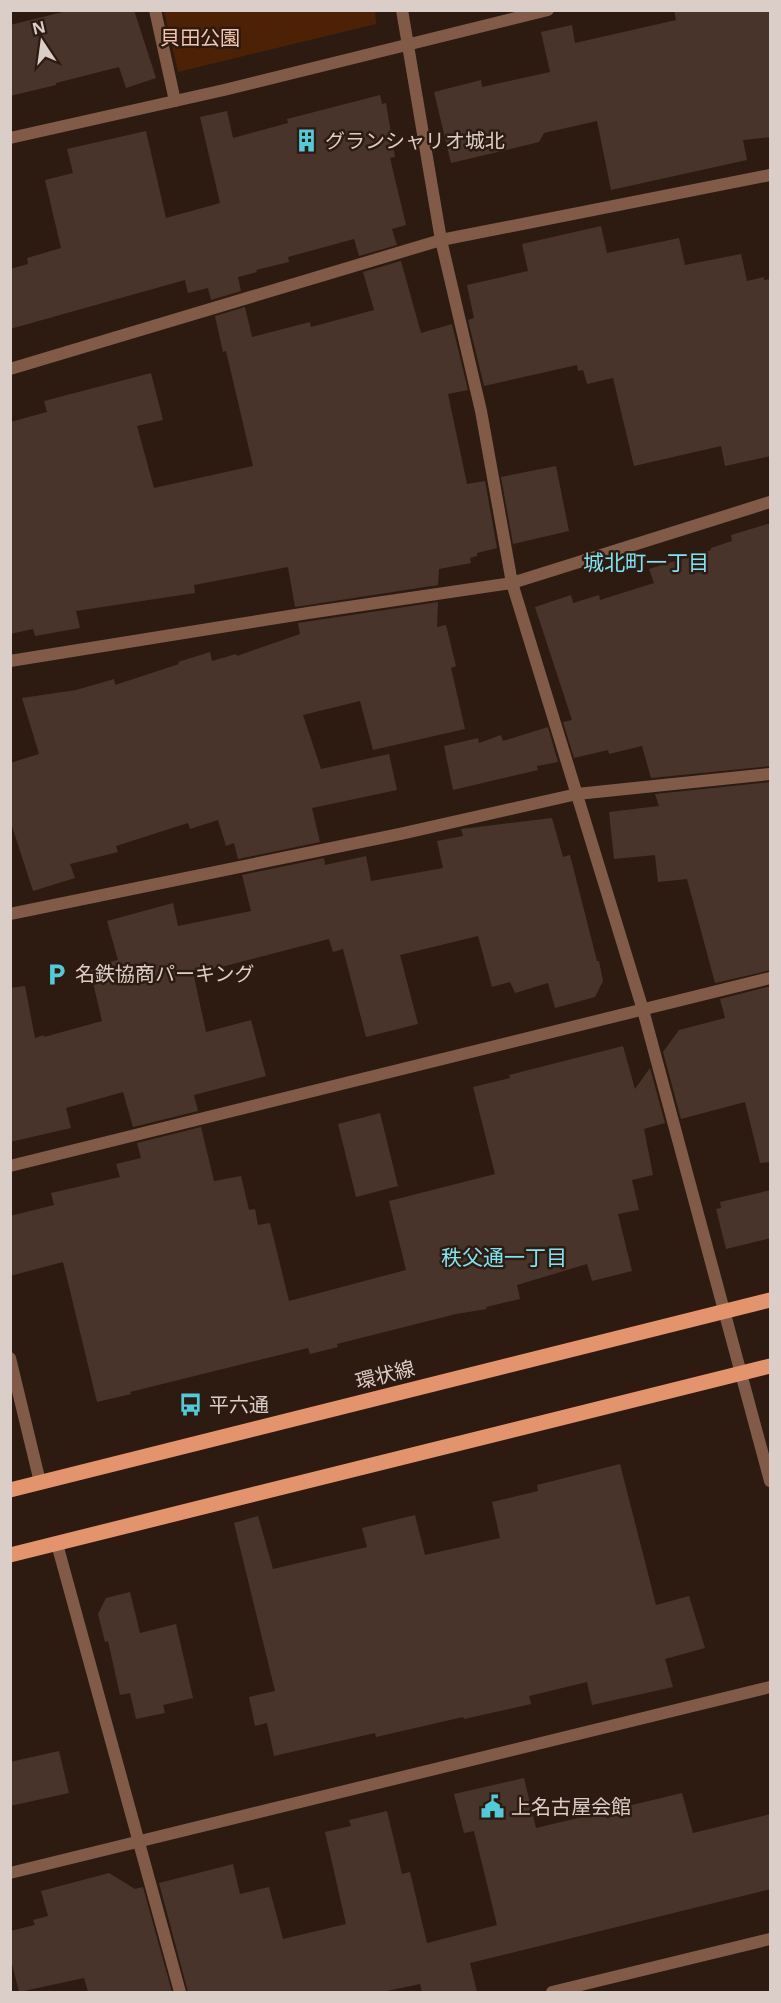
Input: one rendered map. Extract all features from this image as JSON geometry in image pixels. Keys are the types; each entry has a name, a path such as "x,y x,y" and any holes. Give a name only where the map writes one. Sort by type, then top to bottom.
{"main road":[{"name":"環状線","path":"10,1490 771,1300"},
{"path":"10,1555 771,1366"}],"street":[{"path":"155,10 175,101"},
{"path":"402,10 441,240 481,411 512,583 643,1010 771,1481"},
{"path":"10,138 175,101 548,10"},
{"path":"10,369 441,240 771,174"},
{"path":"10,661 512,583 771,502"},
{"path":"10,914 400,834 577,794 771,774"},
{"path":"10,1166 771,978"},
{"path":"10,1358 40,1482"},
{"path":"57,1544 180,1992"},
{"path":"10,1873 771,1687"},
{"path":"552,1992 771,1939"}],"green space":[{"name":"貝田公園","path":"164,11 375,11 376,24 178,72"}],"building":[{"path":"71,10 134,10 156,78 126,88 119,67 10,96 10,25"},
{"path":"674,10 771,10 771,137 743,140 747,160 611,190 597,121 544,133 539,142 451,163 434,92 481,80 482,87 550,72 541,32 572,25 575,43 676,20"},
{"path":"380,95 382,104 386,103 395,157 390,158 406,225 392,229 397,245 359,256 354,239 288,257 289,262 238,277 241,291 211,300 208,288 188,293 185,280 10,329 10,269 28,264 27,258 61,248 45,180 73,173 67,149 146,131 166,218 220,203 200,117 227,111 233,138 288,123 287,119"},
{"path":"601,226 607,253 679,238 685,265 741,254 747,281 764,277 764,280 771,279 771,456 725,466 721,446 634,466 613,378 587,384 583,370 578,371 577,365 484,386 468,320 474,318 467,285 528,271 522,244"},
{"path":"401,261 421,333 452,324 468,390 448,394 467,484 485,481 497,548 477,553 477,556 470,558 471,563 439,569 438,585 295,607 288,567 194,585 195,593 76,611 80,628 35,636 33,629 10,634 10,422 47,412 44,401 151,373 163,420 137,426 154,488 253,466 226,351 223,352 215,316 245,307 252,337 310,322 311,327 374,310 363,272"},
{"path":"556,466 569,531 513,544 501,477"},
{"path":"771,523 771,766 651,778 642,746 609,754 608,750 574,758 563,722 572,720 535,607 571,595 573,603 599,595 600,600 654,583 649,569 711,550 711,548 732,541 731,535"},
{"path":"438,602 437,627 446,625 456,666 451,668 465,729 373,750 360,701 303,715 321,769 389,754 397,790 312,808 320,842 238,859 234,843 226,846 218,820 190,829 188,823 116,846 118,852 70,864 75,878 33,891 10,820 10,763 39,754 22,698 76,690 114,679 115,685 210,652 212,661 236,654 237,656 300,634 298,623"},
{"path":"548,727 558,762 537,766 538,770 453,790 444,746 478,738 479,743 501,735 503,741"},
{"path":"771,782 771,970 715,983 687,879 658,882 655,855 614,859 609,812 659,806 655,794"},
{"path":"552,818 563,857 570,855 597,961 599,961 603,981 595,997 555,1008 548,983 515,993 510,982 492,987 478,936 400,955 418,1024 366,1037 343,949 333,952 329,939 193,972 206,1032 251,1020 266,1076 194,1095 198,1111 133,1127 123,1092 66,1108 71,1128 10,1142 10,988 25,986 35,1038 102,1021 90,970 118,960 107,921 173,903 178,926 251,911 242,875 324,858 325,865 366,856 371,881 443,868 437,841 463,836 461,829"},
{"path":"771,986 771,1162 760,1163 745,1102 681,1119 663,1052 679,1030 725,1018 720,999"},
{"path":"623,1046 635,1089 650,1068 665,1123 644,1129 653,1175 632,1180 639,1210 618,1214 632,1271 592,1281 587,1264 517,1285 520,1299 486,1307 487,1309 456,1314 337,1344 338,1347 310,1354 308,1348 97,1402 63,1262 10,1276 10,1216 54,1205 51,1193 120,1177 116,1164 141,1158 137,1143 201,1127 214,1181 241,1176 249,1210 255,1209 258,1225 270,1223 289,1301 406,1270 389,1201 495,1174 473,1087 510,1078 509,1075"},
{"path":"380,1113 398,1186 356,1197 338,1124"},
{"path":"771,1190 771,1238 726,1249 716,1209 721,1208 720,1202"},
{"path":"620,1464 656,1605 689,1596 705,1648 665,1659 673,1687 592,1705 587,1682 529,1696 531,1704 376,1737 375,1733 274,1756 267,1723 255,1726 249,1697 275,1691 234,1523 258,1516 273,1569 367,1547 362,1528 415,1515 425,1555 500,1538 492,1502 538,1491 537,1485"},
{"path":"130,1592 140,1633 176,1624 193,1698 163,1705 165,1713 136,1719 130,1693 120,1695 108,1641 105,1642 98,1614 106,1598"},
{"path":"59,1751 69,1793 10,1806 10,1762"},
{"path":"524,1778 536,1828 682,1793 693,1833 771,1814 771,1889 470,1963 477,1992 422,1992 420,1984 382,1992 188,1992 159,1883 233,1864 240,1894 269,1887 283,1939 346,1924 325,1832 351,1826 349,1820 387,1811 402,1874 410,1872 427,1943 497,1925 474,1831 464,1833 454,1794"},
{"path":"109,1873 135,1889 143,1887 172,1992 88,1992 84,1978 19,1992 10,1956 10,1931 35,1925 33,1920 48,1916 41,1891"}],"place":[{"name":"グランシャリオ城北","path":"307,141"},
{"name":"名鉄協商パーキング","path":"57,974"},
{"name":"平六通","path":"191,1405"},
{"name":"上名古屋会館","path":"493,1807"}],"district":[{"name":"城北町一丁目","path":"646,563"},
{"name":"秩父通一丁目","path":"504,1258"}]}
